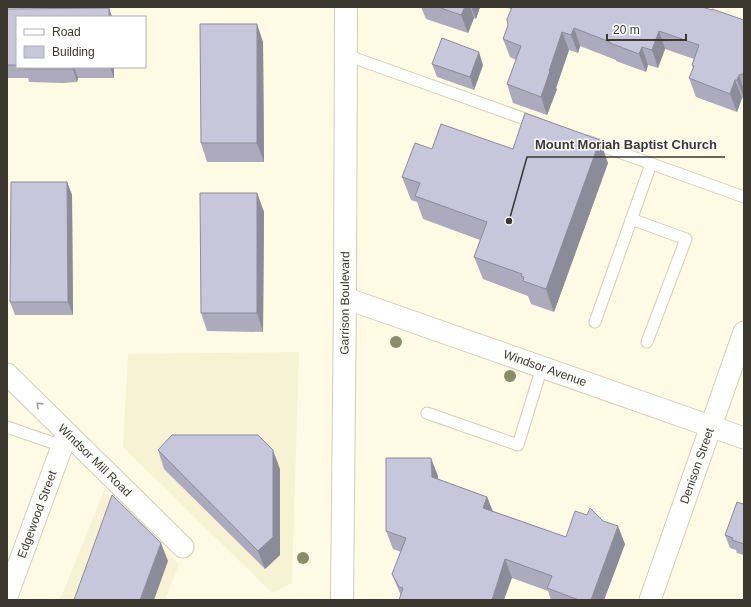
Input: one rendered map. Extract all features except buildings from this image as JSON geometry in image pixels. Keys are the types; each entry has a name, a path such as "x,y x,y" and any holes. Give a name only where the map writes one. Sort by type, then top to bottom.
{"main road":[{"name":"Garrison Boulevard","path":"342,600 346,7"}],"street":[{"name":"Windsor Avenue","path":"345,298 744,438"},
{"name":"Denison Street","path":"650,600 744,332"},
{"name":"Windsor Mill Road","path":"7,374 65,439 183,547"},
{"name":"Edgewood Street","path":"7,596 65,439"}],"lane":[{"path":"346,55 546,126"},
{"path":"576,137 744,197"},
{"path":"594,322 651,164"},
{"path":"631,219 686,239 648,342"},
{"path":"427,413 518,445 542,367"},
{"path":"7,427 65,439"}],"shaded area":[{"path":"299,352 292,583 272,593 123,447 128,354"},
{"path":"104,491 179,564 165,600 60,600"}],"place":[{"name":"Mount Moriah Baptist Church","path":"509,221"}]}
